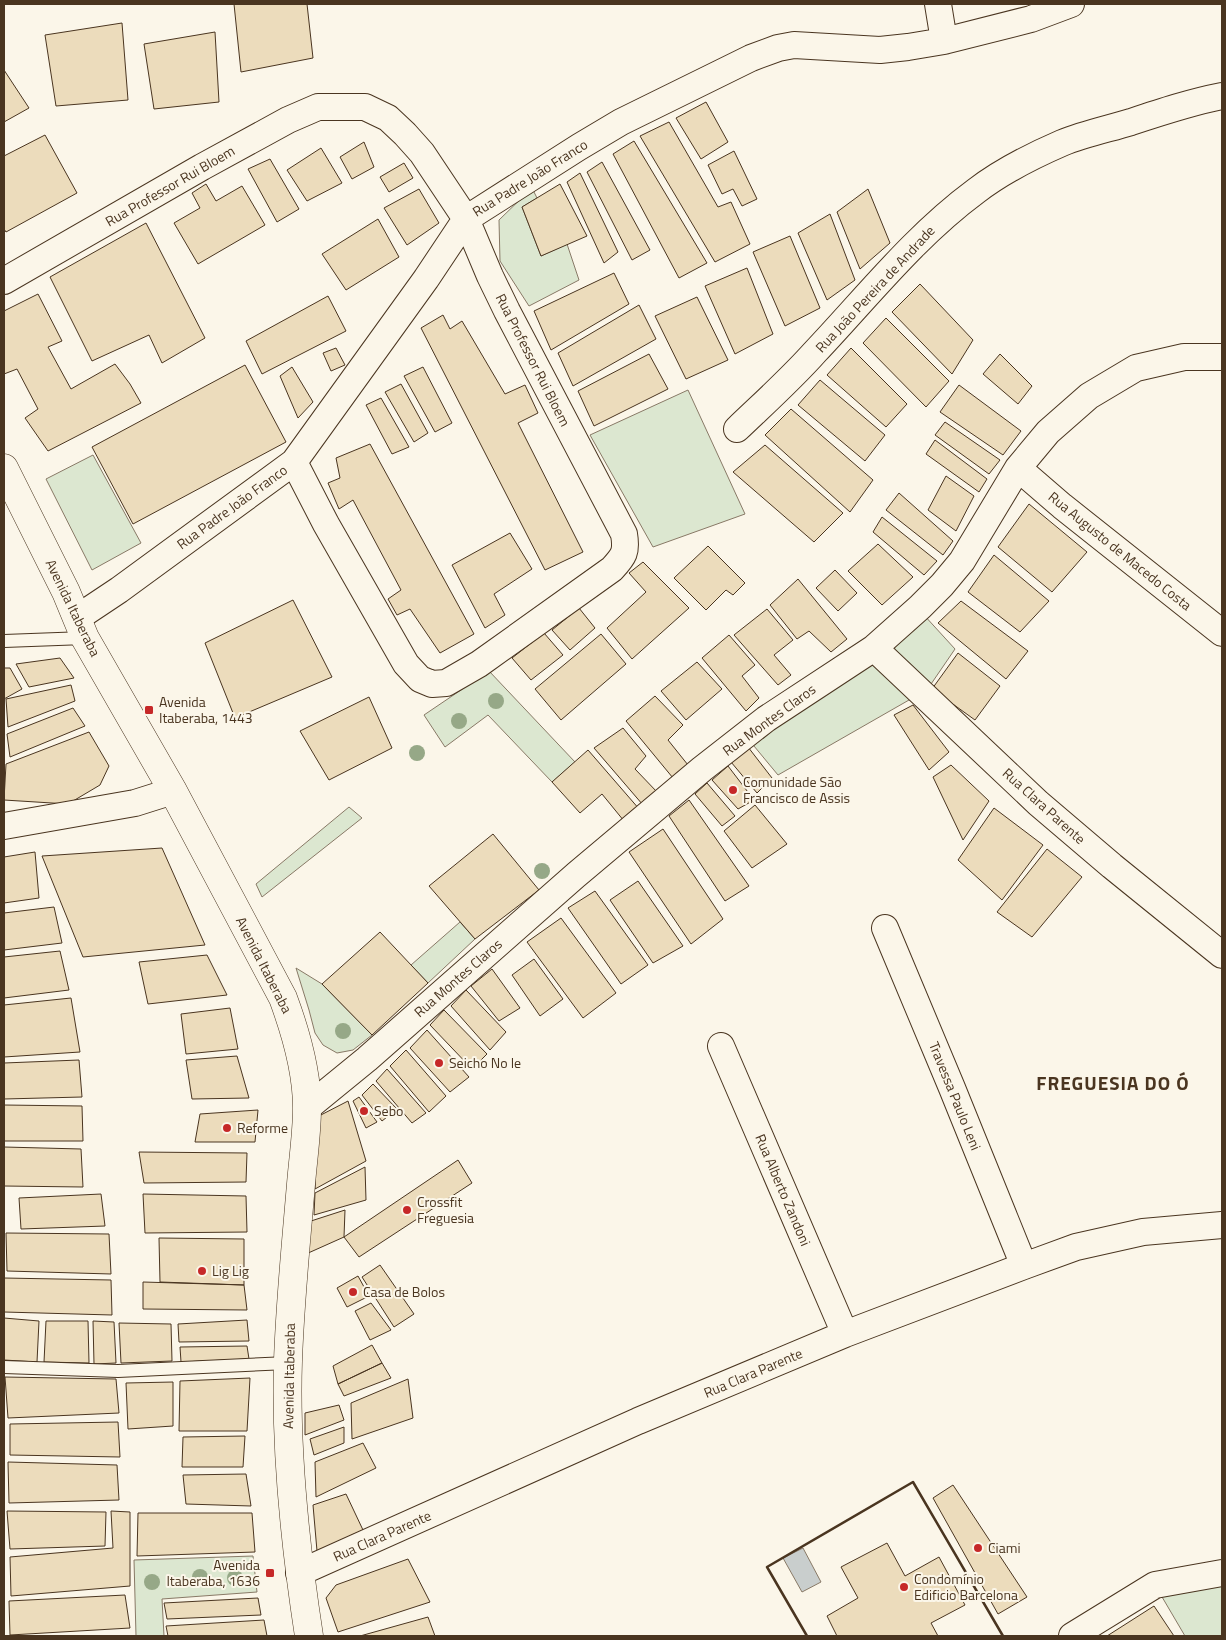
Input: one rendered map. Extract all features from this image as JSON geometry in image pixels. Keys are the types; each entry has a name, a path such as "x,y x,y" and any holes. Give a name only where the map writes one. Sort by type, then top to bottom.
{"main road":[{"name":"Avenida Itaberaba","path":"4,468 81,628 172,791 283,998 296,1033 303,1069 307,1108 292,1287 288,1363 288,1456 299,1573 309,1636"}],"street":[{"path":"938,4 944,41"},
{"name":"Rua Padre João Franco","path":"81,628 119,590 294,462 426,279 466,219 539,172 621,122 751,58 778,48 794,45 880,50 944,41 1032,19 1071,4"},
{"name":"Rua João Pereira de Andrade","path":"737,429 814,354 906,253 942,218 976,191 1001,174 1063,143 1178,107 1222,96"},
{"name":"Rua Professor Rui Bloem","path":"4,281 288,120 318,107 365,108 388,118 405,134 422,153 466,219 507,311 624,534 626,547 620,561 612,569 479,664 446,683 432,684 420,679 406,664 326,524 294,462"},
{"name":"Rua Montes Claros","path":"307,1108 367,1059 576,875 702,770 781,709 874,648 920,607 962,561 1018,468 1048,432 1089,396 1136,368 1184,357 1222,357"},
{"name":"Rua Augusto de Macedo Costa","path":"1018,468 1062,506 1222,632"},
{"name":"Rua Clara Parente","path":"874,648 1038,803 1222,955"},
{"path":"4,826 135,803 172,791"},
{"name":"Travessa Paulo Leni","path":"885,928 1024,1266"},
{"name":"Rua Alberto Zandoni","path":"721,1046 845,1334"},
{"name":"Rua Clara Parente","path":"299,1573 638,1421 845,1334 1076,1246 1143,1232 1222,1225"},
{"path":"1072,1636 1155,1585 1222,1573"}],"lane":[{"path":"4,641 81,628"},
{"path":"4,1367 118,1371 288,1363"}],"green space":[{"path":"532,188 537,198 522,207 541,256 567,244 579,280 529,306 500,261 499,220"},
{"path":"688,390 745,514 653,547 590,435"},
{"path":"93,455 141,543 92,570 46,479"},
{"path":"923,614 955,649 929,687 894,654 896,636"},
{"path":"876,653 916,696 778,775 749,740"},
{"path":"489,671 575,762 552,782 488,715 445,747 424,715"},
{"path":"349,807 362,818 262,897 256,884"},
{"path":"460,922 475,939 428,983 411,965"},
{"path":"296,968 322,984 372,1035 353,1050 337,1053 323,1045 315,1033"},
{"path":"253,1556 257,1592 162,1599 164,1636 136,1636 134,1560"},
{"path":"1222,1573 1222,1636 1185,1636 1155,1585"}],"shaded area":[{"path":"803,1548 821,1582 802,1592 783,1558"}],"building":[{"path":"234,4 307,4 313,58 241,72"},
{"path":"122,23 128,100 56,106 45,35"},
{"path":"215,32 219,102 154,109 144,44"},
{"path":"4,70 29,108 4,122"},
{"path":"706,102 728,142 701,159 676,118"},
{"path":"669,122 718,207 731,202 750,244 715,262 640,136"},
{"path":"45,135 77,193 6,232 4,229 4,156"},
{"path":"634,141 707,263 679,278 613,154"},
{"path":"364,142 374,167 352,179 340,157"},
{"path":"321,148 342,183 307,201 287,170"},
{"path":"734,151 757,199 742,206 733,189 722,194 708,165"},
{"path":"270,159 299,209 277,222 248,169"},
{"path":"602,162 650,250 632,260 587,172"},
{"path":"404,163 413,178 389,192 380,177"},
{"path":"580,173 618,252 604,263 567,182"},
{"path":"206,184 216,201 242,186 265,225 198,264 174,223 200,208 192,193"},
{"path":"560,184 587,236 541,256 522,207"},
{"path":"419,189 439,223 407,245 384,208"},
{"path":"868,189 890,243 860,269 837,212"},
{"path":"830,214 855,280 827,300 798,233"},
{"path":"378,219 399,257 346,290 322,254"},
{"path":"146,223 205,338 162,363 149,335 92,361 50,277"},
{"path":"790,236 820,308 785,326 753,252"},
{"path":"747,268 773,334 735,354 705,286"},
{"path":"614,273 629,304 551,350 534,311"},
{"path":"920,284 973,340 952,374 892,312"},
{"path":"38,294 62,341 48,347 71,389 115,364 141,403 48,451 25,418 38,409 17,369 4,374 4,311"},
{"path":"328,296 346,331 262,374 246,341"},
{"path":"697,297 728,360 686,379 655,316"},
{"path":"639,305 656,339 573,386 558,353"},
{"path":"443,315 450,329 462,321 505,394 525,385 538,413 518,423 583,552 545,570 421,328"},
{"path":"886,318 949,381 926,407 863,343"},
{"path":"336,348 345,365 331,371 323,353"},
{"path":"851,348 907,404 886,427 827,375"},
{"path":"649,354 668,389 594,426 578,391"},
{"path":"1000,354 1032,386 1018,404 983,374"},
{"path":"245,365 286,442 133,524 92,447"},
{"path":"292,367 313,402 298,418 280,376"},
{"path":"423,367 452,423 435,432 404,376"},
{"path":"820,380 885,435 865,461 798,405"},
{"path":"401,384 428,433 414,442 385,392"},
{"path":"959,385 1021,431 1003,455 940,412"},
{"path":"381,398 409,447 392,454 366,405"},
{"path":"791,409 873,480 850,512 765,435"},
{"path":"945,422 1000,460 989,474 935,435"},
{"path":"935,440 987,479 979,492 926,454"},
{"path":"370,444 474,634 440,653 410,609 397,615 388,599 401,590 353,500 339,509 328,483 340,478 336,458"},
{"path":"765,445 843,513 814,542 733,472"},
{"path":"946,476 974,496 956,531 928,510"},
{"path":"899,493 953,541 943,555 886,510"},
{"path":"1029,504 1087,552 1052,592 998,547"},
{"path":"882,517 937,561 924,575 873,532"},
{"path":"510,533 532,569 494,594 505,615 485,628 452,565"},
{"path":"878,544 913,577 882,605 848,571"},
{"path":"708,546 745,583 733,595 726,590 706,610 674,578"},
{"path":"994,555 1049,601 1020,632 968,592"},
{"path":"643,562 689,608 632,659 607,628 646,592 629,573"},
{"path":"835,570 857,593 838,611 816,588"},
{"path":"798,579 847,639 831,652 809,631 797,639 770,605"},
{"path":"293,600 332,677 235,718 205,643"},
{"path":"961,601 1028,651 1006,679 938,623"},
{"path":"579,608 595,628 570,650 552,630"},
{"path":"767,609 793,640 774,655 791,675 778,685 734,635"},
{"path":"544,633 563,655 531,680 512,658"},
{"path":"601,634 626,664 561,720 535,689"},
{"path":"729,635 755,665 742,676 759,698 746,711 702,658"},
{"path":"958,653 1000,686 975,720 932,689"},
{"path":"60,658 74,678 29,687 16,664"},
{"path":"697,662 722,689 686,720 661,691"},
{"path":"4,668 10,668 22,689 4,699"},
{"path":"71,685 75,701 8,727 6,699"},
{"path":"655,696 683,725 668,740 688,765 673,778 626,721"},
{"path":"369,697 392,748 329,780 300,731"},
{"path":"913,705 949,752 929,770 894,715"},
{"path":"73,708 85,726 10,757 7,734"},
{"path":"623,728 646,756 635,769 658,793 643,805 594,748"},
{"path":"89,732 109,766 100,785 68,804 4,800 6,764"},
{"path":"748,747 772,778 757,793 731,762"},
{"path":"588,750 640,810 624,821 602,794 580,813 552,782"},
{"path":"951,765 989,801 963,840 933,777"},
{"name":"Comunidade São Francisco de Assis","path":"728,766 754,800 738,809 712,780"},
{"path":"707,783 735,816 722,826 695,794"},
{"path":"689,800 749,886 725,901 669,816"},
{"path":"755,805 787,844 752,868 724,831"},
{"path":"994,808 1043,845 1002,900 958,860"},
{"path":"663,829 723,919 691,944 629,852"},
{"path":"493,834 539,890 475,939 429,886"},
{"path":"162,848 205,945 83,957 42,856"},
{"path":"1047,849 1082,877 1032,937 997,912"},
{"path":"35,852 39,898 4,903 4,857"},
{"path":"638,881 683,946 653,963 610,900"},
{"path":"595,891 648,965 621,984 568,908"},
{"path":"54,907 62,943 4,950 4,913"},
{"path":"561,918 616,993 583,1018 527,942"},
{"path":"380,932 428,983 372,1035 322,984"},
{"path":"60,951 69,990 4,998 4,957"},
{"path":"207,955 227,995 148,1004 139,962"},
{"path":"534,959 563,999 540,1016 512,975"},
{"path":"492,969 520,1008 499,1021 471,986"},
{"path":"466,990 506,1032 490,1050 451,1006"},
{"path":"71,998 80,1052 4,1057 4,1005"},
{"path":"230,1008 238,1049 186,1054 181,1014"},
{"path":"444,1010 487,1054 472,1069 430,1025"},
{"name":"Seicho No Ie","path":"427,1030 469,1077 450,1092 410,1048"},
{"path":"406,1050 446,1096 429,1112 390,1066"},
{"path":"237,1056 249,1098 192,1099 186,1060"},
{"path":"79,1060 82,1097 4,1099 4,1063"},
{"path":"387,1069 426,1113 412,1123 376,1081"},
{"path":"373,1084 397,1109 382,1121 362,1095"},
{"name":"Sebo","path":"359,1097 377,1122 366,1128 353,1101"},
{"path":"348,1101 366,1161 315,1189 317,1117"},
{"path":"4,1105 82,1106 83,1141 4,1141"},
{"name":"Reforme","path":"258,1110 255,1142 195,1142 200,1114"},
{"path":"4,1147 81,1149 83,1187 4,1186"},
{"path":"139,1152 247,1153 246,1182 144,1183"},
{"name":"Crossfit Freguesia","path":"458,1160 472,1183 359,1257 344,1237"},
{"path":"365,1167 366,1200 314,1215 315,1193"},
{"path":"101,1194 105,1226 21,1229 19,1198"},
{"path":"143,1194 246,1196 247,1232 145,1233"},
{"path":"345,1210 344,1237 306,1254 311,1221"},
{"path":"6,1233 109,1234 111,1274 7,1271"},
{"name":"Lig Lig","path":"159,1238 244,1239 244,1285 160,1282"},
{"path":"380,1265 414,1314 394,1327 362,1277"},
{"name":"Casa de Bolos","path":"358,1276 369,1296 347,1307 337,1288"},
{"path":"4,1278 111,1280 112,1315 4,1312"},
{"path":"143,1282 244,1285 247,1310 143,1309"},
{"path":"371,1303 391,1330 370,1340 355,1311"},
{"path":"4,1318 39,1321 37,1362 4,1360"},
{"path":"247,1320 249,1341 179,1342 178,1324"},
{"path":"46,1321 88,1321 89,1363 44,1362"},
{"path":"93,1321 114,1322 116,1363 94,1364"},
{"path":"119,1323 171,1324 172,1361 121,1363"},
{"path":"372,1345 382,1363 338,1384 333,1366"},
{"path":"247,1346 249,1359 181,1362 180,1347"},
{"path":"382,1363 391,1378 344,1396 338,1384"},
{"path":"5,1377 116,1379 119,1413 8,1418"},
{"path":"250,1378 247,1431 179,1431 180,1381"},
{"path":"408,1379 413,1418 352,1439 351,1403"},
{"path":"173,1382 173,1426 128,1429 126,1383"},
{"path":"339,1405 344,1420 305,1435 305,1413"},
{"path":"118,1422 120,1457 10,1455 10,1424"},
{"path":"344,1427 344,1443 314,1455 310,1439"},
{"path":"245,1436 243,1467 182,1467 183,1437"},
{"path":"363,1443 376,1468 316,1497 315,1462"},
{"path":"8,1462 117,1465 119,1500 9,1503"},
{"path":"246,1474 251,1506 186,1504 183,1475"},
{"name":"Ciami","path":"953,1485 1027,1597 998,1614 933,1498"},
{"path":"346,1494 363,1530 317,1551 313,1505"},
{"path":"7,1511 106,1512 105,1546 10,1549"},
{"path":"111,1511 130,1512 130,1586 11,1596 10,1557 113,1548"},
{"path":"138,1513 252,1513 255,1552 137,1556"},
{"name":"Condomínio Edificio Barcelona","path":"887,1543 905,1576 939,1557 965,1605 931,1623 938,1636 837,1636 827,1616 858,1598 841,1567"},
{"path":"408,1559 430,1602 338,1632 326,1598 336,1585"},
{"path":"125,1595 130,1628 10,1635 9,1601"},
{"path":"258,1598 261,1615 167,1619 164,1603"},
{"path":"1154,1606 1174,1636 1107,1636"},
{"path":"428,1617 435,1636 360,1636"},
{"path":"264,1620 267,1636 168,1636 166,1626"}],"wall":[{"path":"807,1636 767,1567 913,1482 1003,1636"}],"place":[{"name":"Avenida Itaberaba, 1443","path":"149,710"},
{"name":"Comunidade São Francisco de Assis","path":"733,790"},
{"name":"Seicho No Ie","path":"439,1063"},
{"name":"Sebo","path":"364,1111"},
{"name":"Reforme","path":"227,1128"},
{"name":"Crossfit Freguesia","path":"407,1210"},
{"name":"Lig Lig","path":"202,1271"},
{"name":"Casa de Bolos","path":"353,1292"},
{"name":"Ciami","path":"978,1548"},
{"name":"Avenida Itaberaba, 1636","path":"270,1573"},
{"name":"Condomínio Edificio Barcelona","path":"904,1587"}],"district":[{"name":"FREGUESIA DO Ó","path":"1113,1083"}]}
